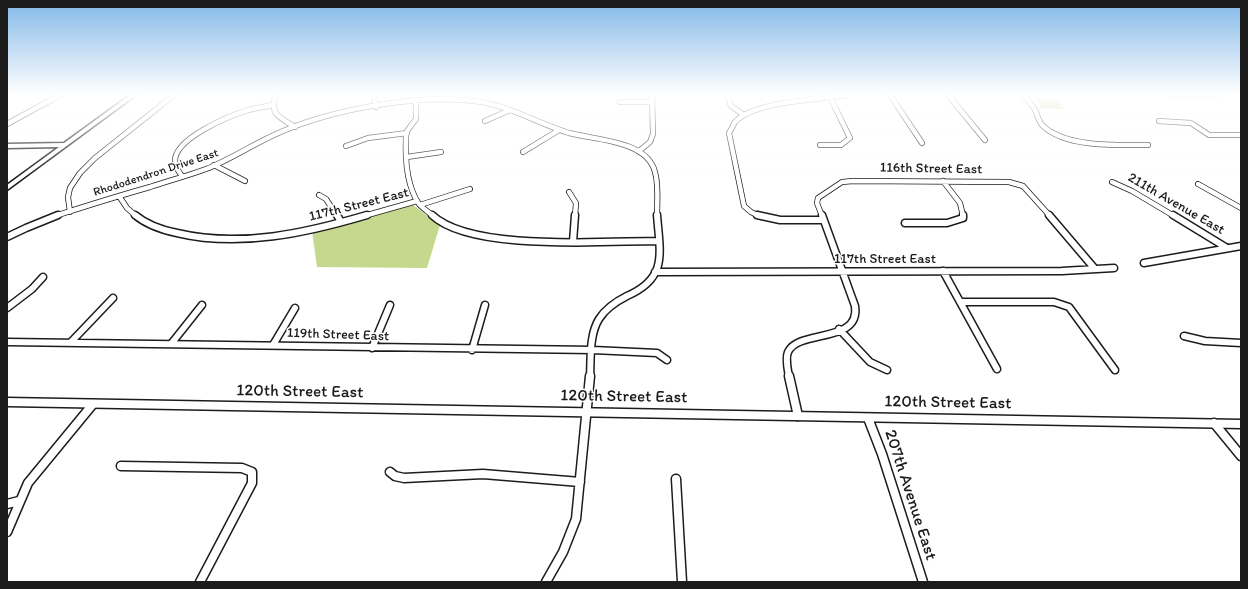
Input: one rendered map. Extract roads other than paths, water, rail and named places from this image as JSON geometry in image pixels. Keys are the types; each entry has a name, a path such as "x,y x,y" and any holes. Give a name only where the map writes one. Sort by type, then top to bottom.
{"street":[{"path":"7,188 97,122"},
{"path":"70,212 68,203 69,192 80,173 89,163 140,122"},
{"path":"182,176 175,165 175,159 180,148 192,138 222,122"},
{"path":"288,122 295,127"},
{"name":"Rhododendron Drive East","path":"7,237 44,220 214,165 295,127 309,122"},
{"path":"413,122 407,133 407,157 410,184 419,203 470,189"},
{"name":"Rhododendron Drive East","path":"541,122 559,130 621,144 639,151"},
{"path":"546,582 563,552 576,519 594,330 600,316 614,304 642,290 650,283 659,262 655,172 647,158 639,151 650,142 654,134 653,122"},
{"path":"735,122 732,125 729,133 744,206 752,214 761,218 773,220 822,220 855,306 856,314 851,323 839,330 798,343 791,347 787,353 786,357 790,381 798,416"},
{"path":"820,145 842,144 848,141 850,138 842,122"},
{"path":"908,122 922,143"},
{"path":"971,122 985,140"},
{"path":"1041,122 1050,131 1060,136 1093,143 1148,145"},
{"path":"1183,122 1191,123 1208,135 1241,135"},
{"path":"523,152 559,130"},
{"path":"346,146 368,138 407,133"},
{"path":"7,146 66,145"},
{"path":"407,157 441,152"},
{"path":"214,165 245,181"},
{"path":"905,223 947,223 963,218 964,213 961,207 943,181"},
{"name":"116th Street East","path":"822,220 817,204 818,198 842,182 1009,182 1020,185 1031,194 1095,269"},
{"name":"211th Avenue East","path":"1112,182 1132,191 1227,248"},
{"path":"1198,184 1241,208"},
{"path":"569,192 576,203 573,242"},
{"path":"319,195 326,199 341,222"},
{"name":"117th Street East","path":"119,196 124,206 131,214 144,222 169,232 201,237 233,238 270,236 313,229 419,203 429,214 441,222 475,234 523,241 658,241"},
{"path":"1144,263 1241,246"},
{"name":"117th Street East","path":"655,272 841,270 943,271 1114,268"},
{"path":"943,271 962,302 997,369"},
{"path":"7,308 32,290 43,277"},
{"path":"71,342 114,298"},
{"path":"962,302 1054,302 1066,305 1115,370"},
{"path":"171,344 202,305"},
{"path":"372,348 390,305"},
{"path":"472,350 485,305"},
{"path":"273,345 294,308"},
{"path":"839,330 870,362 887,370"},
{"path":"1184,336 1193,340 1241,343"},
{"name":"119th Street East","path":"7,342 273,345 472,350 592,350 656,353 660,354 667,360"},
{"name":"120th Street East","path":"7,402 1241,424"},
{"path":"7,532 28,483 45,460 93,404"},
{"name":"207th Avenue East","path":"868,418 882,454 923,582"},
{"path":"1214,423 1241,456"},
{"path":"121,466 242,468 253,471 254,474 252,483 200,582"},
{"path":"390,472 395,476 404,478 483,474 580,482"},
{"path":"676,479 682,582"},
{"path":"7,504 19,501"}]}
